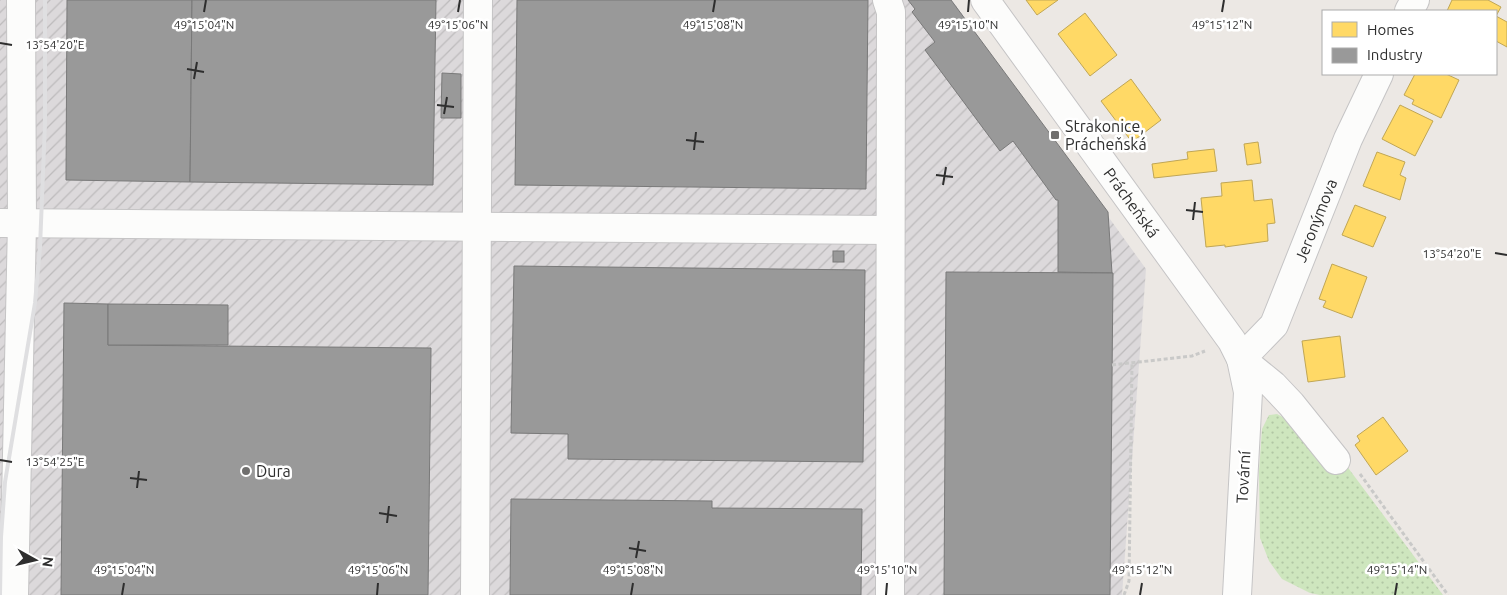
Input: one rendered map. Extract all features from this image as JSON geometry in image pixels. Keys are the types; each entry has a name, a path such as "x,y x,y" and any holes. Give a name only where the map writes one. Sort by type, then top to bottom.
{"street":[{"path":"14,595 11,223 21,0"},
{"path":"475,595 478,0"},
{"path":"887,0 891,12 890,595"},
{"name":"Prácheňská","path":"985,0 1236,350"},
{"name":"Jeronýmova","path":"1236,350 1274,325 1348,140 1380,75"},
{"path":"11,223 890,230"},
{"path":"1236,350 1291,404 1336,460"},
{"name":"Tovární","path":"1236,350 1248,392 1237,595"}],"path":[{"path":"1112,365 1236,350"},
{"path":"1124,595 1129,581 1132,363"},
{"path":"1336,460 1345,454 1448,595"}],"shaded area":[{"path":"0,0 952,0 1146,269 1122,595 0,595"}],"green space":[{"path":"1277,414 1297,425 1343,461 1443,595 1320,595 1310,593 1282,579 1269,561 1260,538 1259,472 1262,429 1269,415"}],"building: Homes":[{"path":"1026,0 1058,0 1037,15"},
{"path":"1452,0 1488,0 1501,7 1497,14 1497,10 1447,10"},
{"path":"1085,13 1117,55 1090,76 1058,34"},
{"path":"1497,17 1507,22 1507,47 1497,42"},
{"path":"1414,75 1448,75 1459,80 1441,118 1412,104 1414,100 1404,95"},
{"path":"1131,79 1161,120 1132,142 1101,101"},
{"path":"1400,105 1433,121 1415,156 1382,139"},
{"path":"1258,142 1261,163 1247,165 1244,144"},
{"path":"1214,149 1217,171 1154,178 1152,164 1188,159 1187,152"},
{"path":"1377,152 1405,162 1400,175 1406,178 1400,200 1363,186"},
{"path":"1252,180 1254,201 1272,199 1275,223 1267,224 1268,241 1225,247 1225,245 1206,247 1201,198 1222,196 1221,183"},
{"path":"1355,205 1386,217 1373,247 1342,235"},
{"path":"1332,264 1367,277 1352,318 1323,307 1326,301 1319,299"},
{"path":"1340,336 1345,377 1308,382 1302,341"},
{"path":"1383,417 1408,451 1376,475 1355,445 1360,441 1357,436"}],"building: Industry":[{"path":"67,0 192,0 190,182 66,180"},
{"path":"192,0 436,0 433,185 190,182"},
{"path":"517,0 868,0 866,189 515,185"},
{"path":"908,0 951,0 1108,212 1112,273 1058,272 1058,200 1056,200 1013,141 1000,151 925,50 935,42 912,12 915,9"},
{"path":"442,73 461,74 461,118 441,118"},
{"path":"833,251 844,251 844,262 833,262"},
{"path":"514,266 865,270 863,462 568,459 568,434 511,433"},
{"path":"946,272 1113,273 1110,595 944,595"},
{"name":"Dura","path":"64,303 108,304 108,345 431,348 428,595 61,595"},
{"path":"108,304 228,305 228,345 108,345"},
{"path":"511,499 712,501 712,508 862,509 861,595 510,595"}],"railway":[{"path":"0,595 1,537 5,482 35,303 40,247 45,124 45,0"}],"place":[{"name":"Strakonice, Prácheňská","path":"1055,135"},
{"name":"Dura","path":"246,471"}]}
